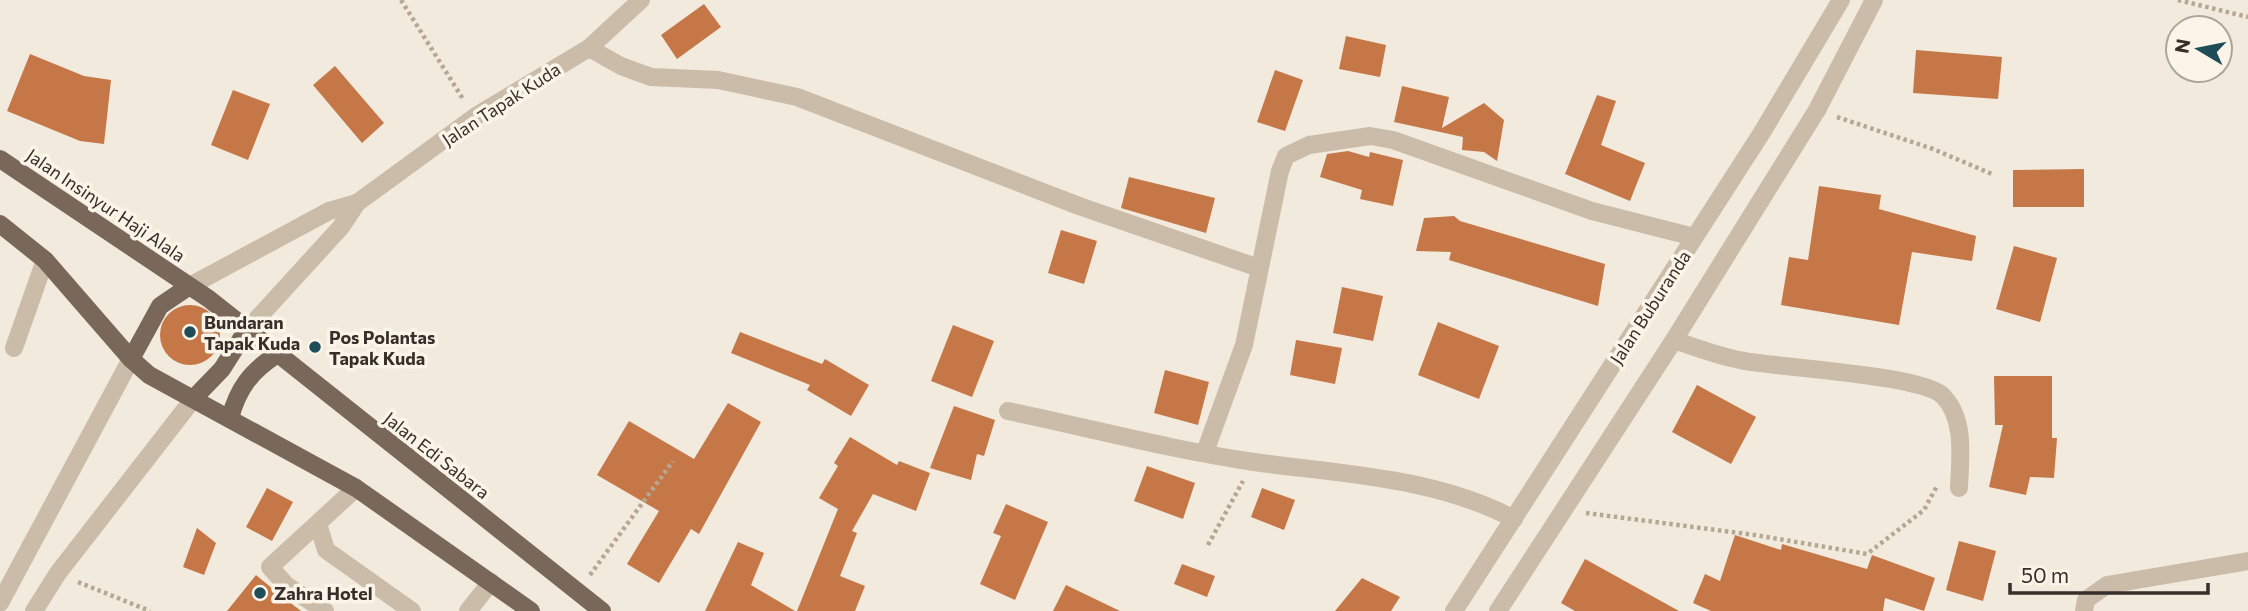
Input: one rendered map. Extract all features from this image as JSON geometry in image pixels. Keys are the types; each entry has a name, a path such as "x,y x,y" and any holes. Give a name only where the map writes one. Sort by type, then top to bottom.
{"main road":[{"name":"Jalan Insinyur Haji Alala","path":"0,159 188,287"},
{"path":"0,224 45,260 131,359 168,387 194,398 356,488 531,611"},
{"path":"131,359 160,306 188,287 209,299 246,331 222,369 194,398"},
{"name":"Jalan Edi Sabara","path":"246,331 602,611"},
{"path":"230,418 237,396 254,370 276,355"}],"street":[{"name":"Jalan Tapak Kuda","path":"246,331 341,227 357,203 476,116 589,48 641,0"},
{"name":"Jalan Buburanda","path":"1454,611 1826,30 1842,0"},
{"name":"Jalan Buburanda","path":"1498,611 1674,340 1816,110 1874,0"},
{"path":"589,48 621,66 652,77 718,80 797,97 1079,206 1259,268"},
{"path":"1205,452 1244,345 1280,171 1286,156 1309,145 1370,136 1394,139 1592,211 1694,237"},
{"name":"Jalan Tapak Kuda","path":"188,287 329,211 357,203"},
{"path":"14,348 45,260"},
{"path":"1674,340 1745,361 1895,380 1933,390 1943,396 1958,426 1961,441 1959,488"},
{"path":"0,603 131,359"},
{"path":"34,611 53,581 194,398"},
{"path":"1008,411 1253,462 1343,472 1437,491 1514,519"},
{"path":"325,611 286,585 270,567 356,488"},
{"path":"318,524 326,550 411,611"},
{"path":"2084,611 2086,600 2107,585 2248,561"},
{"path":"468,611 491,582"}],"path":[{"path":"401,0 476,116"},
{"path":"2178,0 2248,18"},
{"path":"1816,110 1933,149 1992,174"},
{"path":"577,593 673,461"},
{"path":"1208,545 1253,462"},
{"path":"1565,510 1755,535 1867,554 1924,510 1942,475"},
{"path":"53,581 150,611"}],"building":[{"path":"704,4 721,27 677,59 661,35"},
{"path":"1346,36 1386,45 1380,77 1339,69"},
{"path":"1916,50 2002,57 1998,99 1913,93"},
{"path":"30,54 84,76 111,80 104,144 80,141 7,111"},
{"path":"335,66 384,123 362,143 313,85"},
{"path":"1275,70 1303,80 1285,131 1257,122"},
{"path":"1402,86 1449,97 1442,128 1484,103 1504,120 1497,161 1484,152 1462,150 1463,137 1394,122"},
{"path":"233,90 270,104 248,160 211,145"},
{"path":"1597,95 1616,101 1601,145 1645,163 1630,201 1565,174"},
{"path":"1348,151 1369,157 1370,152 1403,160 1393,206 1360,199 1362,190 1320,177 1327,154"},
{"path":"2084,169 2084,207 2013,207 2013,170"},
{"path":"1129,177 1215,198 1206,233 1121,208"},
{"path":"1819,186 1881,195 1879,209 1976,236 1972,261 1912,252 1899,325 1781,305 1789,257 1808,260"},
{"path":"1454,216 1460,221 1605,264 1598,306 1449,260 1451,252 1416,251 1424,218"},
{"path":"1061,230 1097,241 1084,284 1048,273"},
{"path":"2014,246 2057,258 2040,322 1996,309"},
{"path":"1342,287 1383,296 1373,341 1333,333"},
{"name":"Bundaran Tapak Kuda","path":"184,305 196,305 215,318 220,335 218,347 207,360 196,365 184,365 165,352 160,341 160,329 173,310"},
{"path":"1438,322 1499,346 1479,399 1418,375"},
{"path":"953,325 994,341 972,397 931,381"},
{"path":"740,332 822,364 825,359 869,385 851,416 807,390 810,385 731,353"},
{"path":"1296,340 1342,348 1335,384 1290,375"},
{"path":"1165,370 1209,382 1198,425 1154,413"},
{"path":"1994,376 2052,376 2052,438 2057,438 2054,478 2030,477 2026,495 1989,487 2003,425 1995,425"},
{"path":"1697,385 1756,417 1731,464 1672,432"},
{"path":"728,403 761,422 699,534 691,529 659,583 627,564 659,511 597,475 629,421 694,459"},
{"path":"954,406 995,420 984,456 977,454 971,480 930,468"},
{"path":"850,437 897,465 899,461 930,473 916,511 873,494 852,531 857,533 840,576 865,586 855,611 797,611 838,509 819,498 838,466 834,463"},
{"path":"1147,466 1195,483 1183,519 1134,501"},
{"path":"267,488 293,502 272,541 246,527"},
{"path":"1262,488 1295,500 1284,530 1251,517"},
{"path":"1006,504 1048,522 1015,600 980,584 1001,536 993,533"},
{"path":"197,528 216,543 204,575 183,567"},
{"path":"1735,535 1781,550 1782,544 1867,569 1872,555 1935,578 1924,611 1885,598 1883,611 1711,611 1693,603 1705,574 1720,581"},
{"path":"1959,541 1996,551 1983,601 1946,590"},
{"path":"738,542 764,553 751,585 795,611 705,611"},
{"path":"1585,559 1679,611 1575,611 1561,603"},
{"path":"1182,564 1215,576 1207,597 1174,584"},
{"name":"Zahra Hotel","path":"256,575 279,594 301,611 227,611"},
{"path":"1362,578 1400,597 1391,611 1335,611"},
{"path":"1066,585 1120,611 1053,611"}],"place":[{"name":"Bundaran Tapak Kuda","path":"190,332"},
{"name":"Pos Polantas Tapak Kuda","path":"315,347"},
{"name":"Zahra Hotel","path":"260,593"}]}
